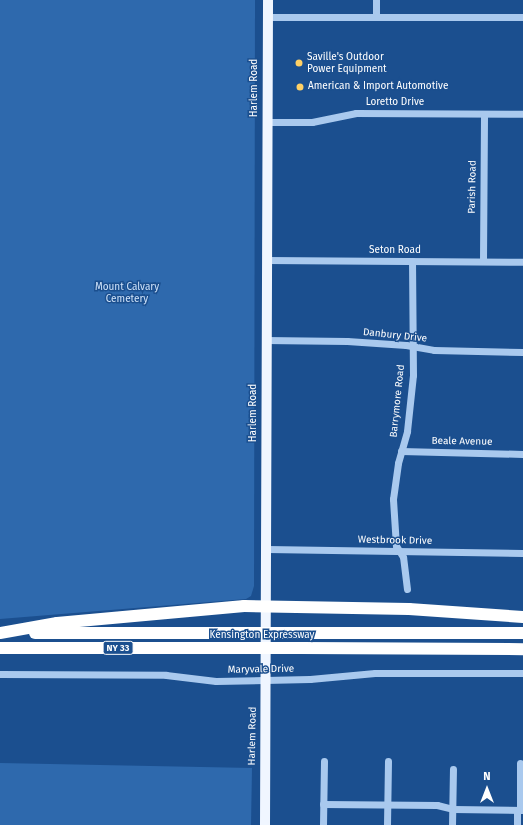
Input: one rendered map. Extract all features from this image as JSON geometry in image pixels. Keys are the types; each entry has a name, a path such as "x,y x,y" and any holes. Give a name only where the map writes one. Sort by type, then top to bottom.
{"highway":[{"path":"0,633 110,618 266,606 409,609 523,617"},
{"name":"Kensington Expressway","path":"0,633 523,633"},
{"name":"Kensington Expressway","path":"0,648 523,649"}],"main road":[{"name":"Harlem Road","path":"265,825 267,549 265,340 268,0"}],"street":[{"path":"376,0 376,17"},
{"path":"268,17 523,17"},
{"name":"Loretto Drive","path":"267,122 312,122 356,113 523,114"},
{"name":"Parish Road","path":"483,261 484,114"},
{"name":"Seton Road","path":"266,260 523,262"},
{"name":"Barrymore Road","path":"407,589 403,557 399,551 393,499 401,451 407,431 413,375 412,261"},
{"name":"Danbury Drive","path":"265,340 347,341 412,346 434,350 523,352"},
{"name":"Beale Avenue","path":"401,451 523,454"},
{"name":"Westbrook Drive","path":"267,549 523,553"},
{"name":"Maryvale Drive","path":"0,674 152,675 216,681 310,679 376,673 523,673"},
{"path":"323,825 324,761"},
{"path":"387,825 388,761"},
{"path":"517,825 520,810 520,763"},
{"path":"452,825 453,769"},
{"path":"323,804 388,806 437,805 453,809 520,810"}],"green space":[{"name":"Mount Calvary Cemetery","path":"0,0 255,0 254,586 251,596 246,599 0,619"},
{"path":"0,763 252,768 251,825 0,825"}],"place":[{"name":"Saville's Outdoor Power Equipment","path":"299,63"},
{"name":"American & Import Automotive","path":"300,87"}]}
